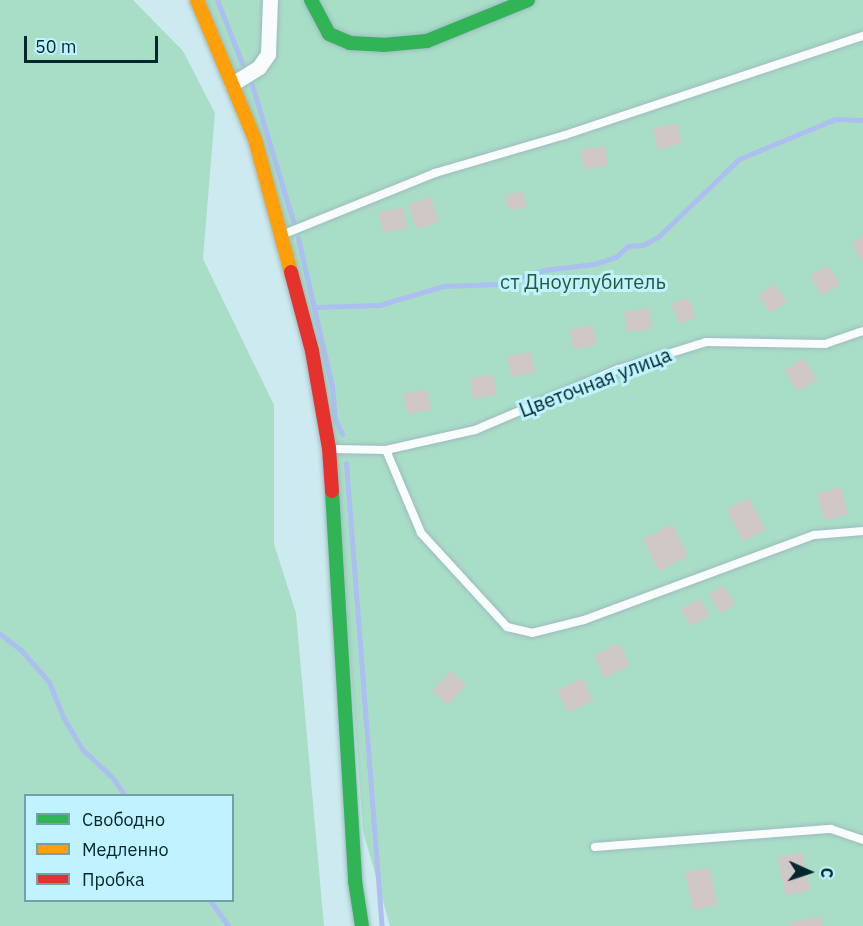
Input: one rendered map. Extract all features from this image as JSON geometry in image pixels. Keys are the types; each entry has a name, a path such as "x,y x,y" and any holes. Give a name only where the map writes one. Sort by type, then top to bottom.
{"street":[{"path":"197,0 255,139 284,234 312,351 329,448 355,880 362,926"},
{"path":"232,84 259,67 268,54 270,0"},
{"path":"311,0 329,34 350,43 383,45 428,41 528,0"}],"lane":[{"path":"284,234 435,173 565,135 863,36"},
{"name":"Цветочная улица","path":"329,448 386,450 475,430 619,369 706,342 825,344 863,331"},
{"path":"386,450 421,532 507,627 532,633 584,620 813,535 863,531"},
{"path":"596,847 831,829 863,840"}],"green space":[{"path":"0,0 133,0 183,51 215,113 203,259 274,405 274,544 296,613 324,926 0,926"},
{"name":"ст Дноуглубитель","path":"200,0 863,0 863,926 390,926 363,831 335,449 265,153"}],"building":[{"path":"677,123 682,143 658,149 653,129"},
{"path":"605,146 608,166 583,170 580,150"},
{"path":"523,191 527,207 509,211 506,195"},
{"path":"431,197 439,222 416,229 408,204"},
{"path":"404,208 407,229 382,232 379,211"},
{"path":"863,236 863,262 852,244"},
{"path":"828,265 840,285 822,296 810,276"},
{"path":"775,284 787,303 770,313 758,295"},
{"path":"688,297 696,317 680,324 671,304"},
{"path":"649,308 652,329 627,332 624,311"},
{"path":"593,325 597,345 573,349 569,330"},
{"path":"531,352 535,373 511,377 507,357"},
{"path":"804,358 817,379 798,391 784,370"},
{"path":"493,374 497,395 473,399 469,379"},
{"path":"427,389 431,410 407,414 403,394"},
{"path":"841,487 848,514 824,521 817,493"},
{"path":"749,498 765,530 743,541 727,509"},
{"path":"672,524 688,556 659,571 643,539"},
{"path":"723,585 735,605 720,613 708,594"},
{"path":"700,598 710,615 691,626 681,609"},
{"path":"619,643 630,665 605,678 594,655"},
{"path":"451,671 466,685 448,705 433,691"},
{"path":"582,678 593,700 568,713 557,691"},
{"path":"802,852 810,890 786,895 778,857"},
{"path":"709,867 718,905 693,911 685,873"},
{"path":"821,916 822,926 791,926 790,922"}],"waterway":[{"path":"217,0 242,63"},
{"path":"252,85 293,221"},
{"path":"315,307 379,305 444,286 499,284 544,270 594,264 616,257 628,246 643,245 659,236 739,159 835,119 863,120"},
{"path":"298,238 332,386 335,419 342,434"},
{"path":"346,463 382,926"},
{"path":"0,634 21,650 49,682 63,717 82,749 113,778 124,794"},
{"path":"211,902 228,926"}],"traffic: fast":[{"path":"311,0 329,34 350,43 383,45 427,41 528,0"},
{"path":"332,491 355,881 362,926"}],"traffic: slow":[{"path":"197,0 255,139 291,272"}],"traffic: jam":[{"path":"291,272 312,351 329,448 332,491"}]}
